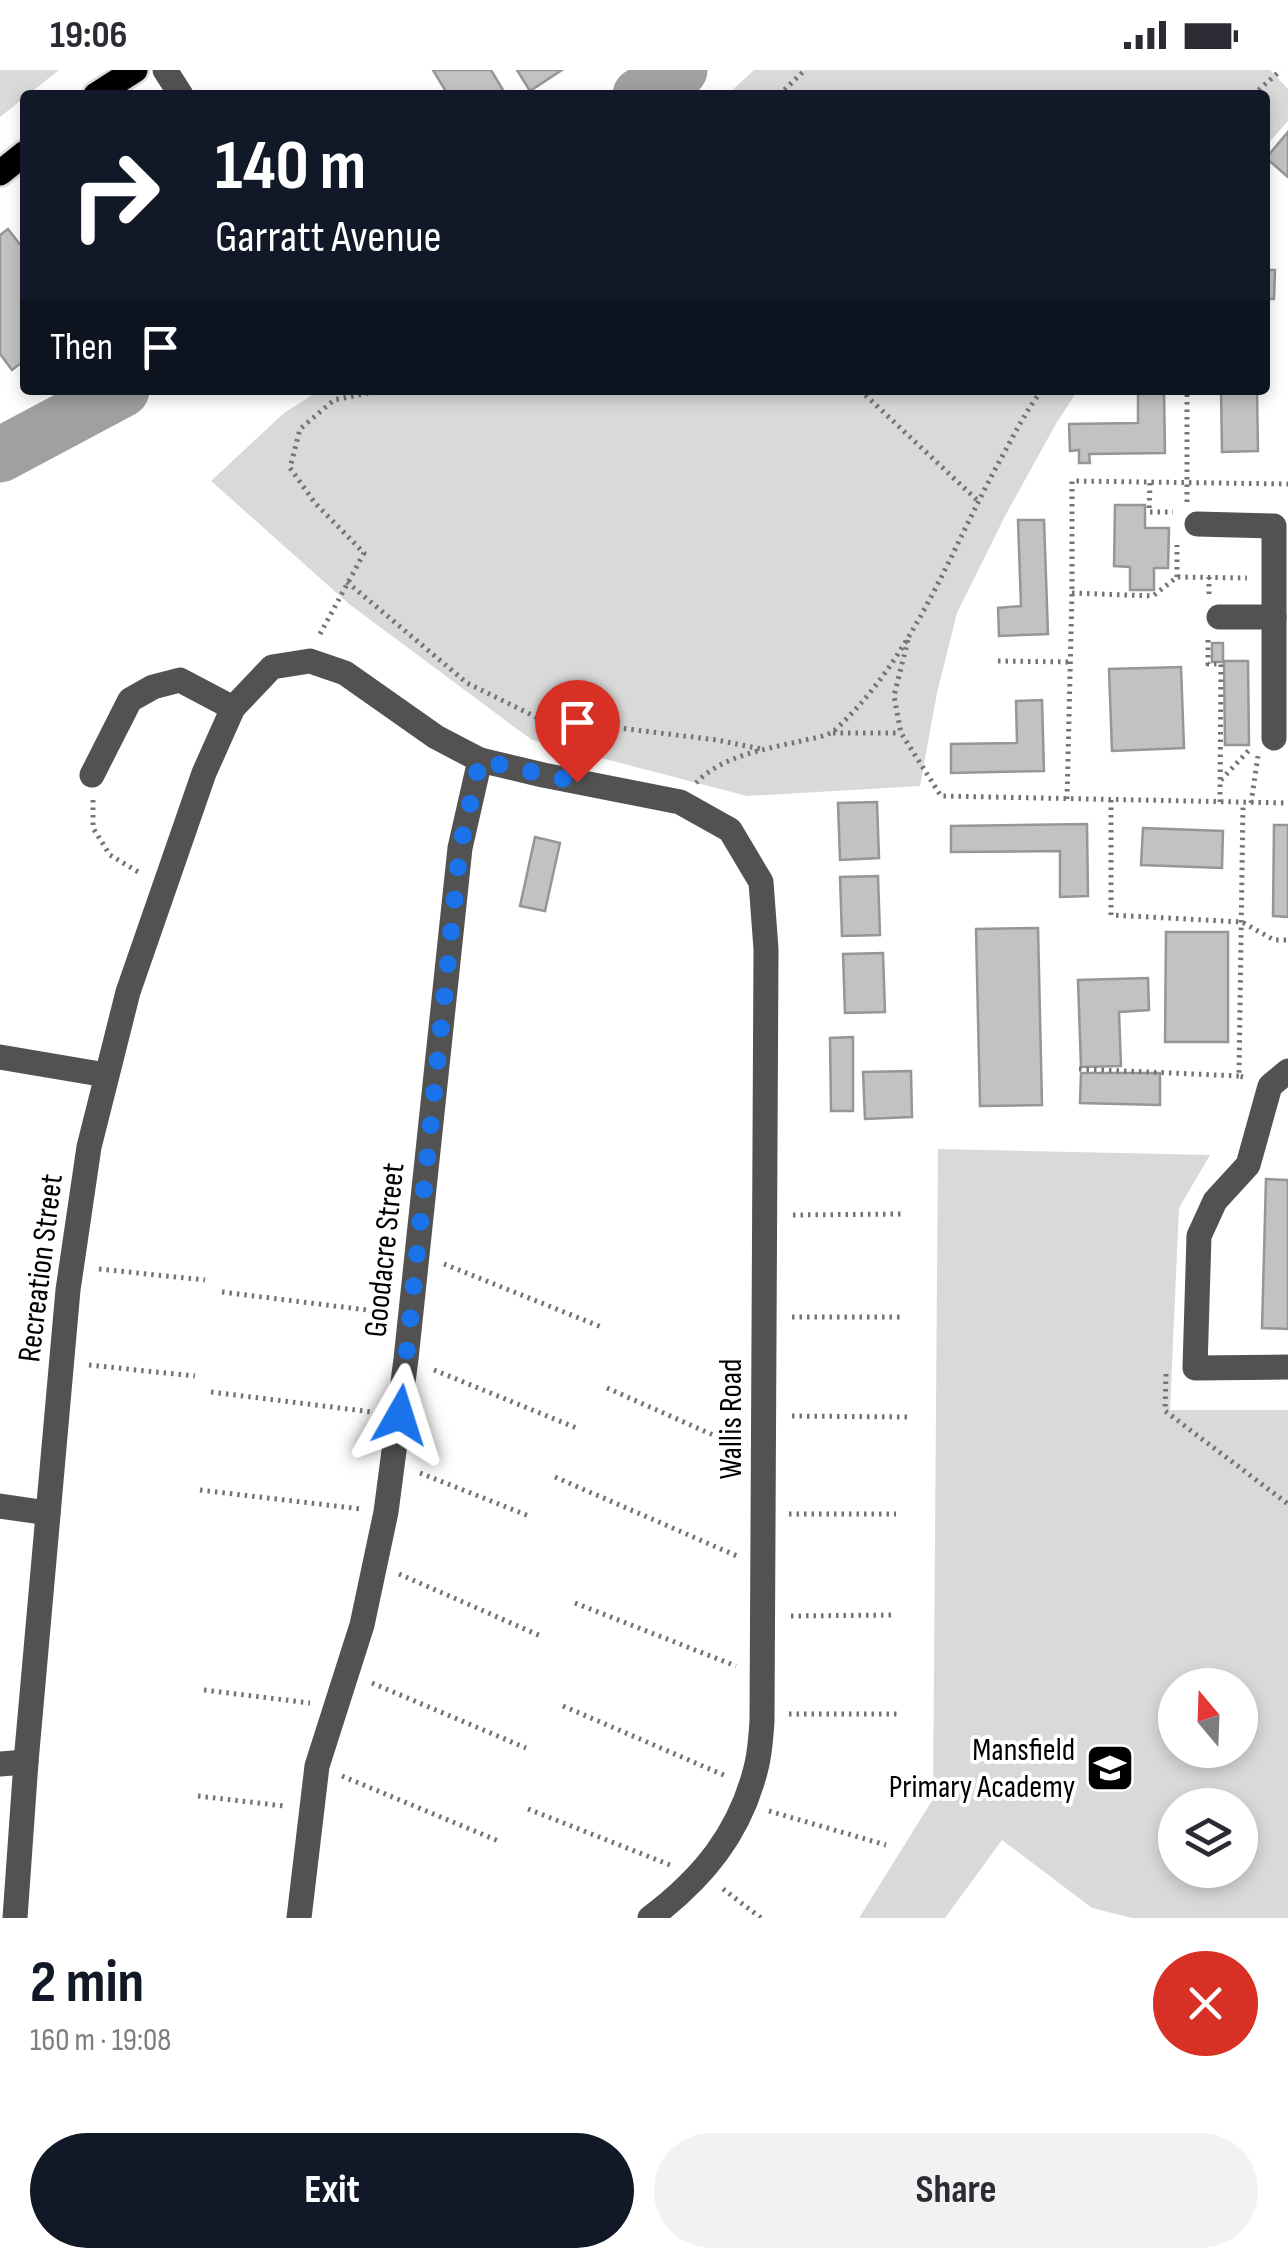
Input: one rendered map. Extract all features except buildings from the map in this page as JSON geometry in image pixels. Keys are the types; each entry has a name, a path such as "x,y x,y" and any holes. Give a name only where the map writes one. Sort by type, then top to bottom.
{"main road":[{"path":"104,90 135,70"},
{"path":"0,173 20,157"}],"street":[{"path":"1196,524 1274,526 1274,618 1281,653 1274,738"},
{"path":"1212,615 1274,618"},
{"path":"92,775 130,700 153,687 180,680 232,708 272,667 310,660 345,673 436,737 480,760 680,802"},
{"name":"Recreation Street","path":"15,1918 13,1763 48,1513 72,1267 89,1147 128,992 204,772 232,708"},
{"name":"Goodacre Street","path":"299,1918 317,1766 362,1624 386,1512 400,1415 460,848 480,760"},
{"name":"Wallis Road","path":"650,1918 678,1898 700,1874 740,1815 757,1766 762,1714 766,949 761,882 730,830 680,802"},
{"path":"0,1057 106,1076"},
{"path":"1279,1078 1248,1166 1215,1200 1199,1236 1195,1368 1288,1367"},
{"path":"0,1506 48,1513"}],"path":[{"path":"784,90 804,70"},
{"path":"1258,90 1280,70"},
{"path":"310,660 324,623 364,553 315,503 290,468 300,429 334,400 358,395"},
{"path":"865,395 978,502"},
{"path":"832,733 870,693 909,638 1038,395"},
{"path":"1187,395 1186,513 1196,513 1196,524"},
{"path":"1066,799 1072,481 1288,484"},
{"path":"1072,593 1153,596 1176,577 1274,578"},
{"path":"1208,577 1212,615 1208,664 1221,664 1220,802"},
{"path":"347,582 467,683 538,718 717,740 763,750"},
{"path":"909,638 894,696 901,733 941,796 1288,804"},
{"path":"998,661 1070,662"},
{"path":"680,802 708,770 763,750 832,733 901,733"},
{"path":"1220,781 1260,739 1247,803 1240,1076"},
{"path":"92,775 93,828 110,855 164,887"},
{"path":"1110,800 1111,915 1242,922 1274,940 1288,940"},
{"path":"1079,1069 1279,1078"},
{"path":"765,1215 903,1214"},
{"path":"418,1253 604,1328"},
{"path":"72,1267 205,1280"},
{"path":"222,1292 411,1315"},
{"path":"764,1317 904,1316"},
{"path":"406,1359 579,1428"},
{"path":"62,1362 195,1376"},
{"path":"606,1388 764,1457"},
{"path":"211,1392 400,1415"},
{"path":"764,1416 908,1416"},
{"path":"393,1463 529,1516"},
{"path":"555,1477 763,1568"},
{"path":"200,1490 386,1512"},
{"path":"764,1514 896,1514"},
{"path":"375,1564 543,1638"},
{"path":"576,1603 763,1676"},
{"path":"763,1616 894,1614"},
{"path":"346,1672 526,1748"},
{"path":"204,1690 336,1706"},
{"path":"563,1706 747,1795 886,1845"},
{"path":"762,1714 900,1714"},
{"path":"317,1766 501,1842"},
{"path":"198,1796 312,1809"},
{"path":"528,1809 700,1874 761,1918"}],"shaded area":[{"path":"0,70 59,70 34,90 20,90 20,101 0,117"},
{"path":"754,70 1270,70 1288,89 1288,121 1270,141 1270,90 732,90"},
{"path":"312,395 1075,395 1005,516 957,613 920,786 747,796 532,740 349,604 211,481 284,413"},
{"path":"938,1149 1210,1155 1179,1208 1170,1410 1288,1410 1288,1918 1132,1918 1092,1908 1002,1840 945,1918 859,1918 933,1799"}],"waterway":[{"path":"648,90 680,70"},
{"path":"0,455 113,395"}],"place":[{"name":"Mansfield Primary Academy","path":"1110,1768"}],"route":[{"path":"400,1415 460,848 480,760 577,782"}]}
